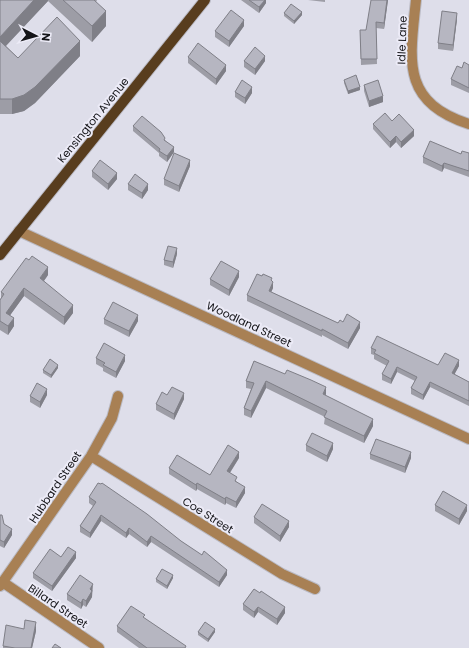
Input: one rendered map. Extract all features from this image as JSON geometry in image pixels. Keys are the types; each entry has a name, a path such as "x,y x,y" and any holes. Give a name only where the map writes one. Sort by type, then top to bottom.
{"main road":[{"name":"Kensington Avenue","path":"0,255 205,0"}],"street":[{"name":"Idle Lane","path":"416,0 411,46 414,80 421,93 432,105 448,116 469,124"},
{"name":"Woodland Street","path":"19,231 469,439"},
{"name":"Hubbard Street","path":"2,584 91,456 112,418 118,396"},
{"name":"Coe Street","path":"91,456 282,574 315,589"},
{"name":"Billard Street","path":"2,584 99,648"}],"building":[{"path":"0,0 34,0 0,37"},
{"path":"63,0 94,0 106,11 92,26"},
{"path":"249,0 265,0 259,7"},
{"path":"371,0 387,0 384,23 376,22 377,59 361,59 360,30 366,30"},
{"path":"291,4 302,12 294,21 284,13"},
{"path":"231,10 244,20 229,41 215,31"},
{"path":"442,11 457,13 453,45 438,43"},
{"path":"57,17 80,41 35,87 24,95 12,99 0,99 0,41 18,58"},
{"path":"198,43 226,65 216,79 188,57"},
{"path":"255,47 265,56 255,69 244,61"},
{"path":"464,62 469,65 469,88 451,79 457,66 462,68"},
{"path":"356,75 360,87 348,91 344,80"},
{"path":"242,80 252,87 245,98 235,92"},
{"path":"378,80 383,96 369,101 364,85"},
{"path":"385,113 392,121 399,114 414,130 401,142 396,136 390,142 373,124"},
{"path":"142,116 161,132 165,138 164,140 174,147 167,156 159,151 160,149 133,126"},
{"path":"430,141 461,154 462,151 469,153 469,171 444,163 442,166 423,157"},
{"path":"174,153 190,160 179,186 164,179"},
{"path":"100,160 117,173 108,184 92,171"},
{"path":"135,174 148,184 142,193 128,184"},
{"path":"168,246 177,248 173,262 164,260"},
{"path":"32,256 48,267 40,278 73,305 64,317 24,288 6,313 14,318 8,326 0,321 0,300 4,294 1,292 26,258 29,260"},
{"path":"221,261 239,271 229,290 210,279"},
{"path":"257,274 262,276 263,274 272,278 271,280 273,282 269,291 338,323 340,320 343,322 347,314 360,322 348,343 322,329 322,331 247,295"},
{"path":"113,302 138,315 129,331 104,319"},
{"path":"377,336 438,365 445,353 459,360 452,373 469,382 469,401 430,382 423,395 411,388 417,377 397,367 391,379 382,374 389,361 374,353 376,350 371,348"},
{"path":"104,343 125,355 116,372 103,365 105,363 96,358"},
{"path":"50,359 58,365 51,375 43,370"},
{"path":"254,361 285,374 287,370 326,387 323,394 373,419 364,436 324,417 327,411 266,381 251,411 244,408 254,383 246,381"},
{"path":"37,383 47,389 40,402 30,396"},
{"path":"172,387 184,393 174,414 156,404 162,392 167,395"},
{"path":"312,433 333,443 327,456 306,445"},
{"path":"376,439 411,452 405,467 370,454"},
{"path":"228,445 239,452 227,471 237,477 235,481 245,487 236,502 226,497 225,499 197,483 196,485 169,468 177,455 210,475"},
{"path":"98,483 102,483 147,514 181,541 202,555 204,551 227,570 219,582 151,536 147,542 129,528 126,533 101,515 90,533 80,526 96,502 89,497"},
{"path":"443,491 467,505 459,519 435,505"},
{"path":"262,504 289,521 280,536 254,517"},
{"path":"0,515 2,515 4,524 12,529 4,542 0,540"},
{"path":"68,547 76,552 52,586 33,573 50,549 61,557"},
{"path":"162,569 173,575 167,586 156,579"},
{"path":"80,575 93,584 90,589 92,591 86,601 83,599 81,603 67,594"},
{"path":"254,589 260,593 261,591 285,607 277,619 258,607 254,612 243,604"},
{"path":"131,606 145,615 143,617 186,646 185,648 147,648 117,626"},
{"path":"25,620 36,622 31,648 3,646 6,625 24,629"},
{"path":"205,622 215,629 208,639 198,632"},
{"path":"55,644 61,648 52,648"}]}
